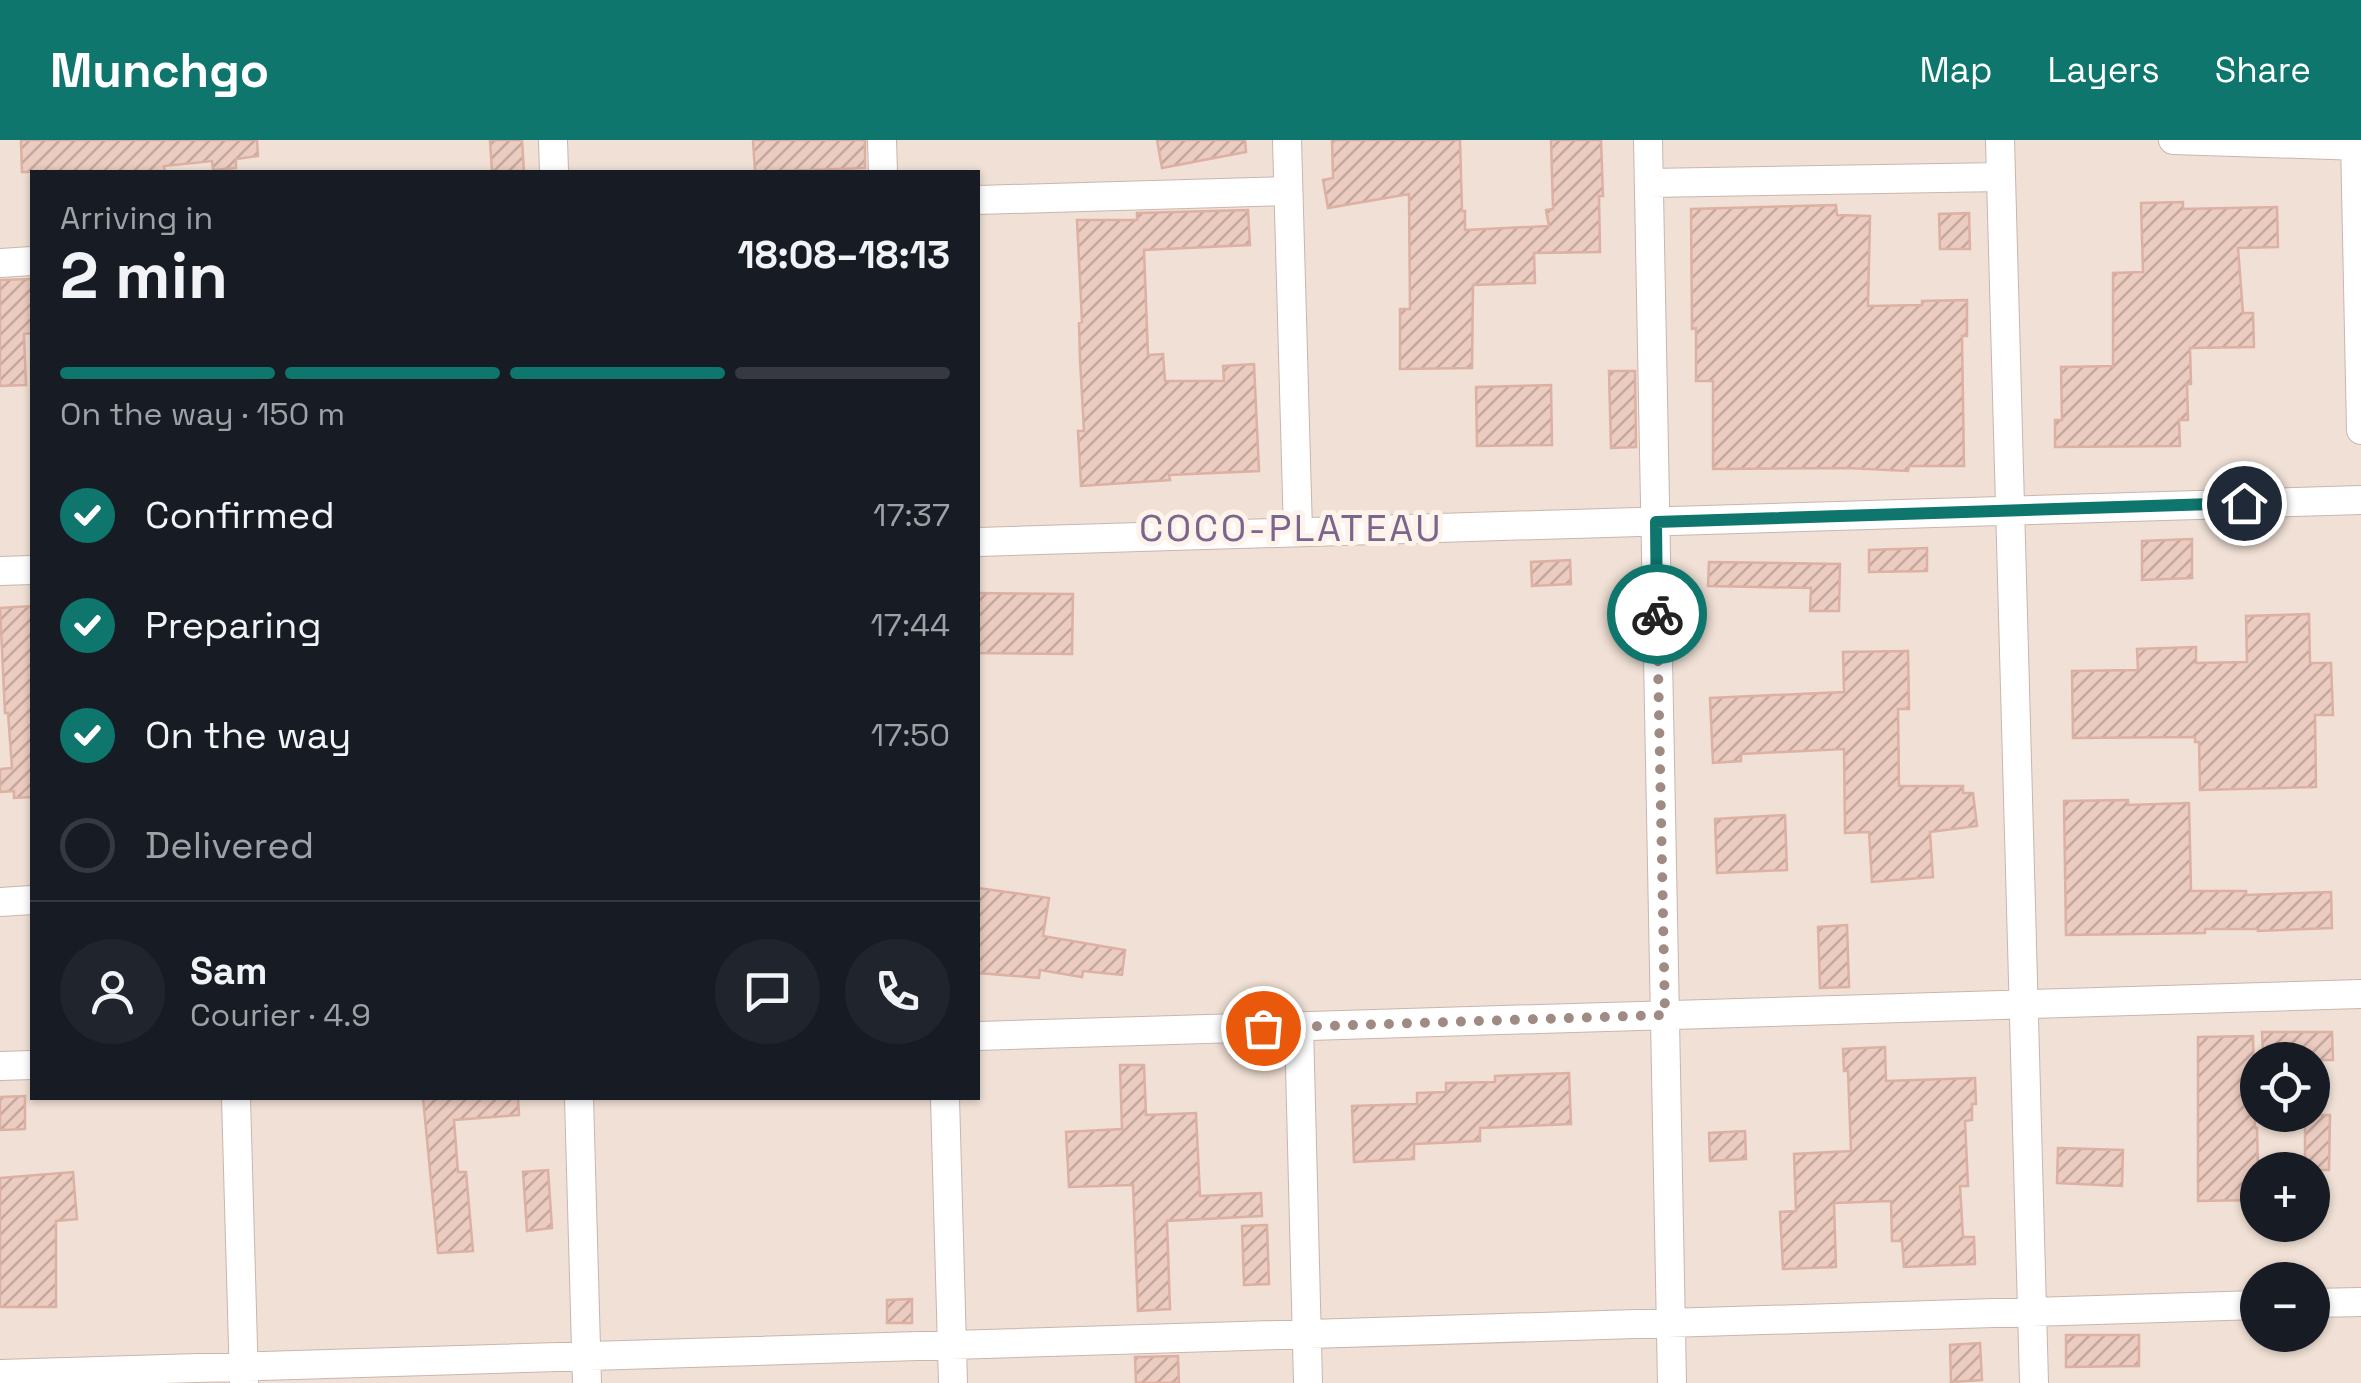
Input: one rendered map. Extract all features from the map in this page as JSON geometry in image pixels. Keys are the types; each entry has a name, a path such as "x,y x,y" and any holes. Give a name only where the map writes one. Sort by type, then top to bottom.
{"street":[{"path":"553,140 554,170"},
{"path":"882,140 882,170"},
{"path":"1287,140 1298,532"},
{"path":"1648,140 1672,1383"},
{"path":"2000,140 2034,1383"},
{"path":"2173,140 2357,144 2361,430"},
{"path":"1649,183 2001,177"},
{"path":"980,200 1288,191"},
{"path":"0,262 30,262"},
{"path":"980,542 2361,500"},
{"path":"0,571 30,570"},
{"path":"0,902 30,900"},
{"path":"980,1036 2361,994"},
{"path":"1299,1026 1308,1383"},
{"path":"0,1066 30,1065"},
{"path":"236,1100 243,1375"},
{"path":"579,1100 587,1369"},
{"path":"945,1100 952,1383"},
{"path":"2330,1303 2361,1302"},
{"path":"0,1374 243,1375 587,1369 952,1345 2240,1306"}],"shaded area":[{"path":"0,140 2361,140 2361,1383 0,1383"}],"building":[{"path":"21,140 257,140 258,156 236,159 236,168 213,170 212,161 164,166 165,170 22,172"},
{"path":"490,140 522,140 524,170 492,170"},
{"path":"753,140 865,140 865,168 755,170"},
{"path":"1157,140 1245,140 1246,152 1162,168"},
{"path":"1332,140 1460,140 1465,230 1549,226 1546,210 1553,209 1551,140 1601,140 1600,252 1534,253 1535,283 1473,285 1472,368 1400,369 1400,309 1410,309 1409,194 1328,208 1323,180 1333,178"},
{"path":"2183,202 2183,209 2277,207 2278,247 2238,248 2243,313 2253,313 2254,347 2190,348 2188,420 2179,420 2180,446 2055,447 2055,420 2062,420 2061,367 2113,366 2113,273 2143,272 2141,203"},
{"path":"1836,205 1837,215 1870,216 1868,306 1967,300 1967,336 1962,336 1964,466 1909,466 1908,471 1713,469 1713,381 1696,381 1691,209"},
{"path":"1248,210 1250,245 1144,250 1148,355 1163,354 1165,381 1224,381 1223,366 1254,364 1259,471 1169,475 1170,480 1081,486 1078,431 1084,431 1077,220 1137,220 1137,213"},
{"path":"1969,213 1970,249 1940,249 1939,214"},
{"path":"30,279 30,333 24,334 26,385 0,386 0,280"},
{"path":"1609,371 1635,371 1636,447 1611,448"},
{"path":"1551,385 1552,445 1477,446 1476,387"},
{"path":"2192,539 2192,578 2142,580 2142,541"},
{"path":"1927,548 1927,571 1869,572 1869,550"},
{"path":"1570,560 1571,584 1532,586 1531,562"},
{"path":"1709,562 1840,564 1839,611 1810,611 1811,588 1708,586"},
{"path":"980,593 1073,594 1072,654 980,653"},
{"path":"30,606 30,797 14,798 14,791 0,792 0,769 12,768 0,608"},
{"path":"2309,614 2310,663 2331,663 2333,715 2315,715 2316,787 2200,790 2199,742 2195,742 2195,737 2073,738 2072,671 2138,670 2137,649 2196,647 2196,663 2247,662 2246,616"},
{"path":"1908,651 1909,709 1898,709 1899,786 1963,786 1963,793 1973,793 1977,826 1930,832 1933,877 1872,882 1869,832 1845,833 1844,749 1741,754 1741,761 1713,763 1710,698 1844,692 1843,652"},
{"path":"2128,800 2128,805 2189,803 2191,891 2246,891 2246,895 2331,892 2332,928 2066,935 2064,801"},
{"path":"1785,815 1787,870 1717,873 1715,819"},
{"path":"980,888 1049,898 1043,936 1125,950 1122,975 1083,971 1082,977 1040,970 1039,978 980,973"},
{"path":"1847,925 1849,987 1820,988 1818,927"},
{"path":"2262,1032 2332,1032 2333,1060 2330,1042 2262,1042"},
{"path":"2253,1036 2253,1042 2240,1042 2240,1132 2257,1132 2257,1152 2240,1152 2240,1200 2198,1201 2198,1037"},
{"path":"1885,1047 1886,1081 1975,1078 1976,1104 1972,1104 1972,1120 1965,1121 1968,1186 1960,1186 1963,1237 1974,1237 1975,1264 1904,1267 1902,1241 1892,1241 1891,1201 1834,1203 1836,1267 1783,1269 1780,1212 1796,1211 1794,1154 1851,1151 1848,1071 1844,1071 1843,1049"},
{"path":"1120,1065 1144,1065 1146,1115 1196,1113 1200,1196 1261,1193 1262,1216 1167,1221 1170,1309 1138,1311 1133,1185 1069,1187 1066,1132 1122,1129"},
{"path":"1569,1073 1571,1124 1480,1128 1480,1141 1414,1144 1414,1159 1354,1162 1352,1106 1417,1104 1417,1093 1446,1092 1446,1083 1495,1082 1495,1076"},
{"path":"25,1096 25,1129 0,1130 0,1097"},
{"path":"423,1100 518,1100 519,1115 454,1120 458,1172 466,1172 473,1251 438,1253"},
{"path":"1745,1131 1746,1159 1710,1161 1709,1133"},
{"path":"2305,1132 2330,1132 2329,1152 2305,1152"},
{"path":"2058,1148 2123,1150 2122,1186 2057,1183"},
{"path":"548,1170 552,1228 527,1231 523,1172"},
{"path":"73,1172 77,1219 56,1221 56,1307 0,1307 0,1178"},
{"path":"1267,1225 1269,1284 1244,1285 1242,1226"},
{"path":"912,1299 912,1323 887,1323 887,1300"},
{"path":"2066,1335 2139,1335 2139,1366 2066,1367"},
{"path":"1980,1343 1982,1380 1951,1382 1950,1345"},
{"path":"1178,1356 1179,1383 1136,1383 1135,1357"}],"way so far":[{"path":"1263,1028 1665,1015 1657,614"}],"district":[{"name":"COCO-PLATEAU","path":"1291,528"}],"route":[{"path":"1657,614 1656,522 2244,503"}]}
